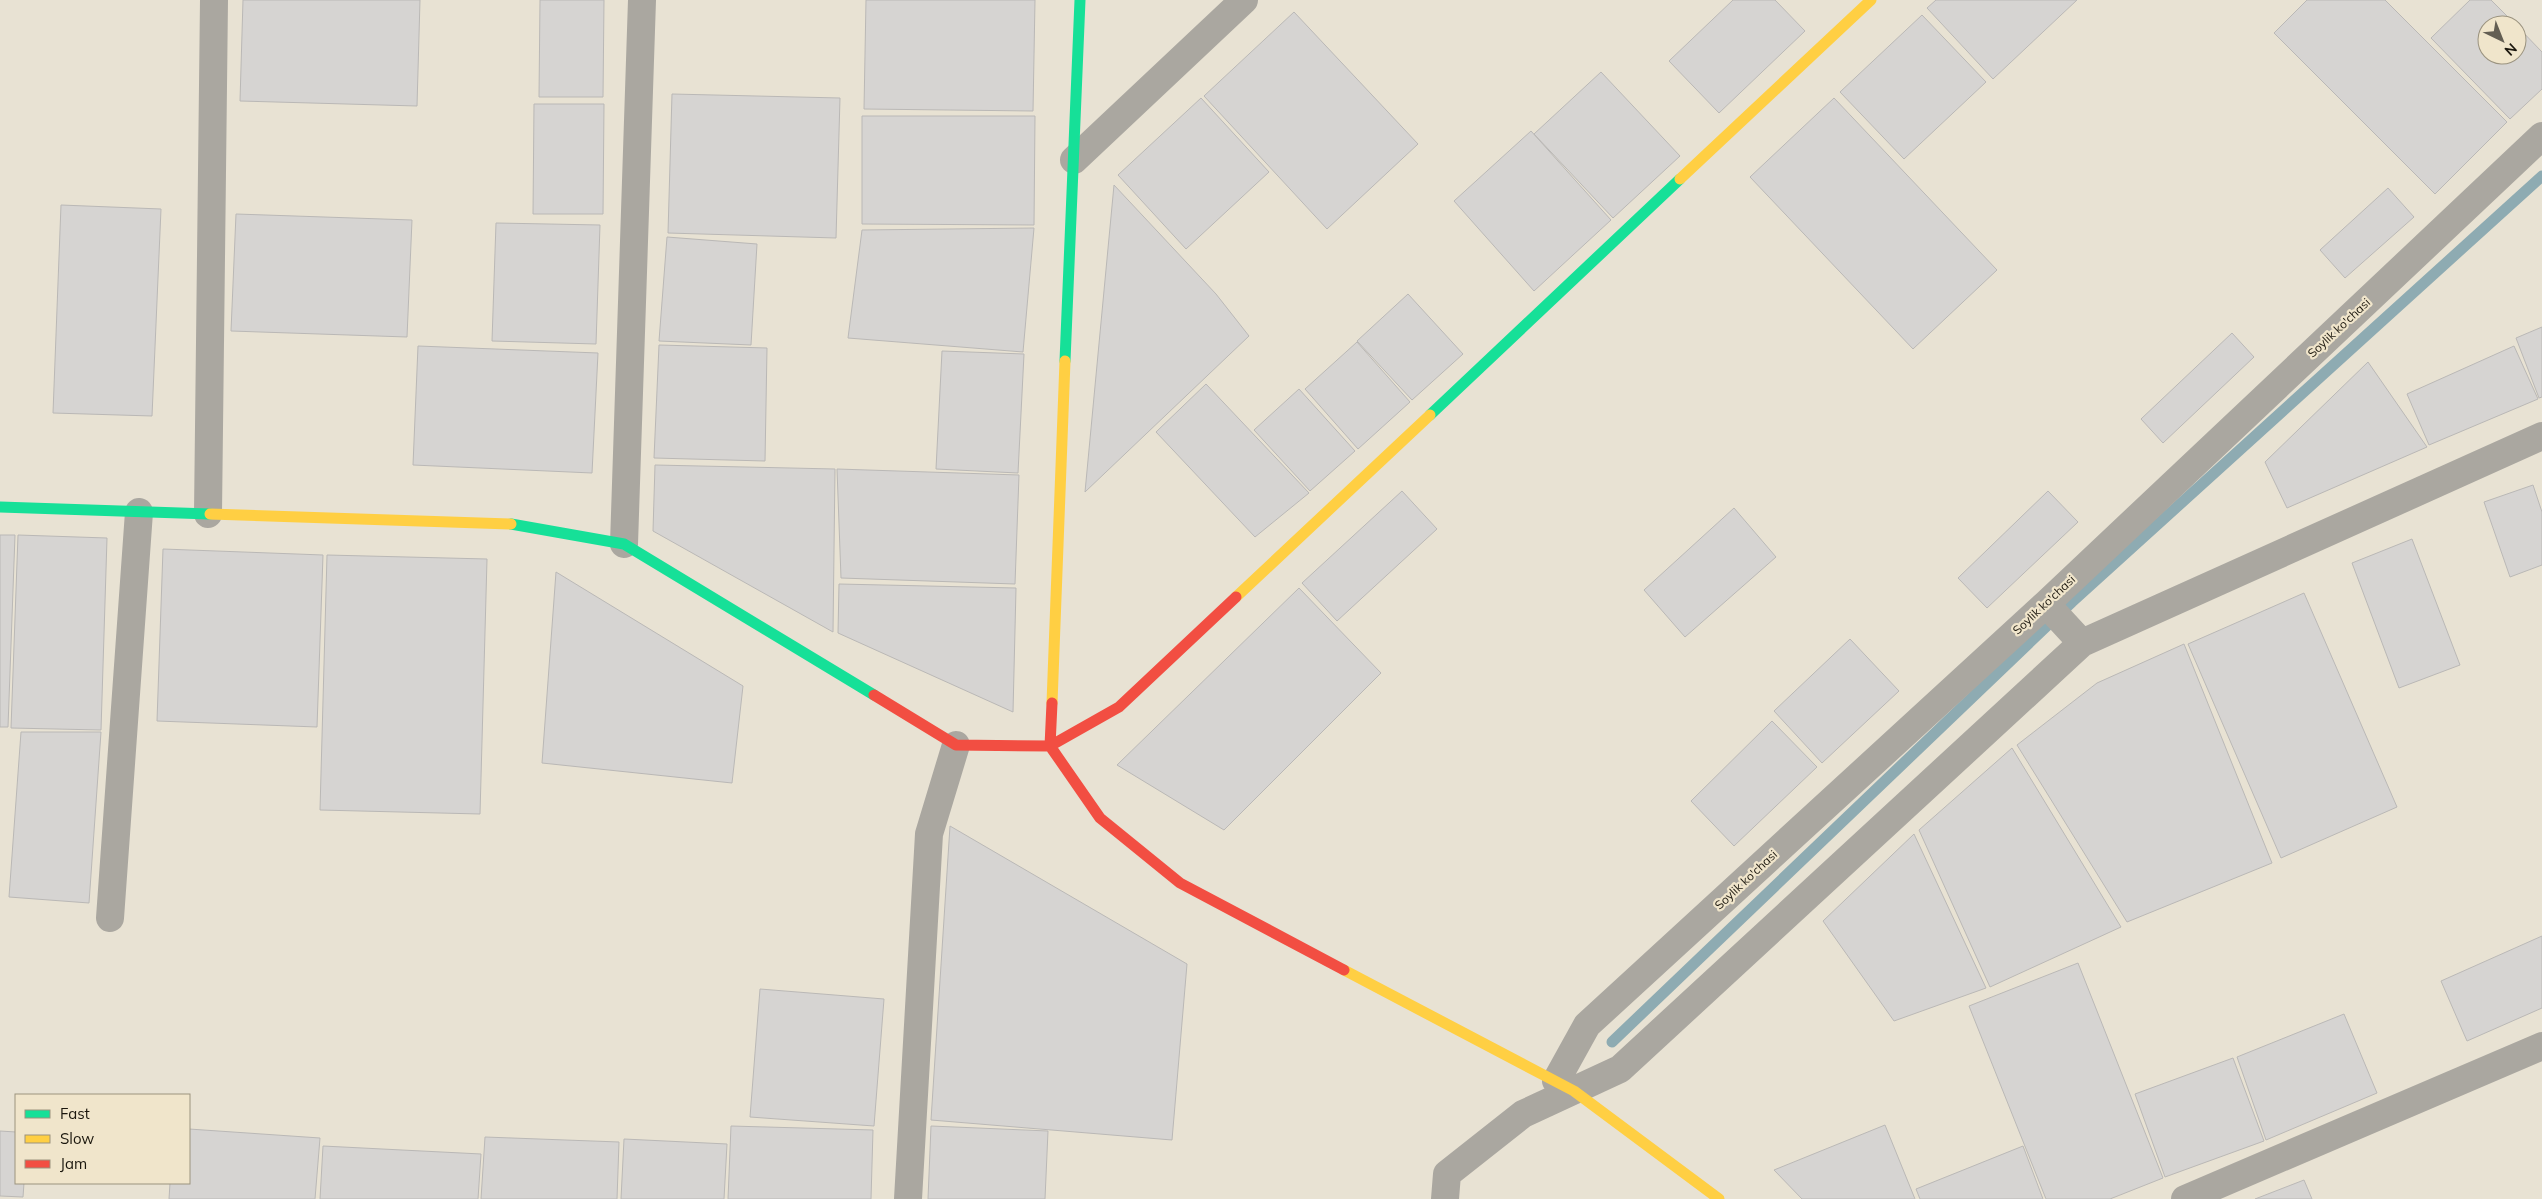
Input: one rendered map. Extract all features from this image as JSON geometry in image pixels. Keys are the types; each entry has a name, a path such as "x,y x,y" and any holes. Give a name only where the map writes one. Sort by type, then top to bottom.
{"street":[{"path":"208,514 214,0"},
{"path":"624,544 642,0"},
{"path":"1080,0 1050,746 1100,818 1180,883 1565,1086 1719,1199"},
{"path":"1074,160 1244,0"},
{"path":"0,507 516,524 624,544 956,745 1050,746 1119,706 1870,0"},
{"name":"Soylik ko'chasi","path":"1565,1086 1587,1025 2046,604 2542,136"},
{"path":"1445,1199 1447,1174 1524,1114 1565,1086 1620,1069 2082,643 2542,436"},
{"path":"110,918 139,512"},
{"path":"2046,604 2082,643"},
{"path":"908,1199 929,834 956,745"},
{"path":"2185,1199 2542,1046"}],"building":[{"path":"243,0 420,0 417,106 240,101"},
{"path":"540,0 604,0 603,97 539,97"},
{"path":"866,0 1035,0 1033,111 864,109"},
{"path":"1733,0 1775,0 1805,31 1719,113 1669,61"},
{"path":"1936,0 2077,0 1993,79 1927,8"},
{"path":"2307,0 2385,0 2507,122 2435,194 2274,33"},
{"path":"2470,0 2491,0 2506,15 2477,15 2477,65 2527,65 2527,36 2542,52 2542,89 2510,119 2431,38"},
{"path":"1294,12 1418,144 1327,229 1204,96"},
{"path":"1922,15 1986,82 1904,159 1840,92"},
{"path":"1601,72 1680,156 1613,218 1534,134"},
{"path":"672,94 840,98 836,238 668,233"},
{"path":"1201,98 1269,172 1186,249 1118,175"},
{"path":"1834,98 1997,270 1913,349 1750,177"},
{"path":"534,104 604,104 603,214 533,214"},
{"path":"862,116 1035,116 1034,225 862,224"},
{"path":"1531,131 1611,220 1534,291 1454,201"},
{"path":"1114,185 1216,294 1249,336 1085,492"},
{"path":"2388,188 2414,217 2345,278 2320,250"},
{"path":"61,205 161,209 152,416 53,413"},
{"path":"236,214 412,220 407,337 231,331"},
{"path":"496,223 600,225 596,344 492,341"},
{"path":"1034,228 1023,352 848,338 862,230"},
{"path":"667,237 757,244 751,345 659,341"},
{"path":"1408,294 1463,354 1412,400 1357,341"},
{"path":"2542,327 2542,397 2539,398 2516,338"},
{"path":"2232,333 2254,357 2163,443 2141,419"},
{"path":"1357,342 1410,402 1358,449 1305,389"},
{"path":"659,345 767,348 765,461 654,458"},
{"path":"418,346 598,353 592,473 413,465"},
{"path":"2514,346 2538,399 2429,445 2407,394"},
{"path":"942,351 1024,354 1018,473 936,469"},
{"path":"2368,362 2427,447 2287,508 2265,462"},
{"path":"1206,384 1309,493 1255,537 1156,432"},
{"path":"1299,389 1355,451 1310,491 1254,430"},
{"path":"655,465 835,469 833,632 653,531"},
{"path":"837,469 1019,475 1015,584 841,578"},
{"path":"2533,485 2542,512 2542,565 2510,577 2484,502"},
{"path":"1402,491 1437,529 1337,621 1302,583"},
{"path":"2048,491 2078,522 1987,608 1958,578"},
{"path":"1734,508 1776,557 1685,637 1644,590"},
{"path":"0,535 15,535 8,727 0,727"},
{"path":"18,535 107,538 101,730 11,728"},
{"path":"2412,539 2460,665 2399,688 2352,563"},
{"path":"163,549 323,555 317,727 157,721"},
{"path":"327,555 487,559 480,814 320,810"},
{"path":"556,572 743,686 732,783 542,763"},
{"path":"839,584 1016,588 1013,712 838,633"},
{"path":"1299,588 1381,673 1224,830 1117,765"},
{"path":"2304,593 2397,807 2281,858 2188,644"},
{"path":"1850,639 1899,691 1822,763 1774,711"},
{"path":"2184,644 2272,863 2127,922 2017,745 2097,683"},
{"path":"1772,721 1817,767 1734,846 1691,801"},
{"path":"21,732 101,732 89,903 9,897"},
{"path":"2012,748 2121,927 1990,987 1919,830"},
{"path":"950,826 1187,964 1172,1140 931,1120"},
{"path":"1914,834 1986,988 1894,1021 1823,921"},
{"path":"2542,936 2542,1008 2467,1041 2441,981"},
{"path":"2078,963 2163,1178 2110,1199 2046,1199 1969,1006"},
{"path":"760,989 884,999 874,1126 750,1117"},
{"path":"2344,1014 2377,1093 2266,1140 2237,1057"},
{"path":"2233,1058 2264,1141 2165,1177 2135,1094"},
{"path":"1885,1125 1915,1199 1802,1199 1774,1170"},
{"path":"731,1126 873,1130 871,1199 728,1199"},
{"path":"931,1126 1048,1131 1045,1199 928,1199"},
{"path":"190,1129 320,1138 315,1199 169,1199 170,1184 190,1184"},
{"path":"0,1131 15,1132 15,1184 24,1184 23,1197 0,1196"},
{"path":"485,1137 619,1142 617,1199 481,1199"},
{"path":"624,1139 727,1144 724,1199 621,1199"},
{"path":"323,1146 481,1154 478,1199 320,1199"},
{"path":"2023,1146 2043,1199 1920,1199 1916,1189"},
{"path":"2304,1180 2312,1199 2255,1199"}],"waterway":[{"path":"1612,1042 2072,602 2542,176"}],"traffic: fast":[{"path":"1065,361 1080,0"},
{"path":"1430,415 1680,179"},
{"path":"0,507 210,514"},
{"path":"511,524 624,544 874,695"}],"traffic: slow":[{"path":"1680,179 1871,0"},
{"path":"1052,703 1065,361"},
{"path":"1236,597 1430,415"},
{"path":"210,514 511,524"},
{"path":"1344,970 1574,1091 1719,1199"}],"traffic: jam":[{"path":"874,695 956,745 1050,746 1119,707 1236,597"},
{"path":"1052,703 1050,746 1100,818 1180,883 1344,970"}]}
